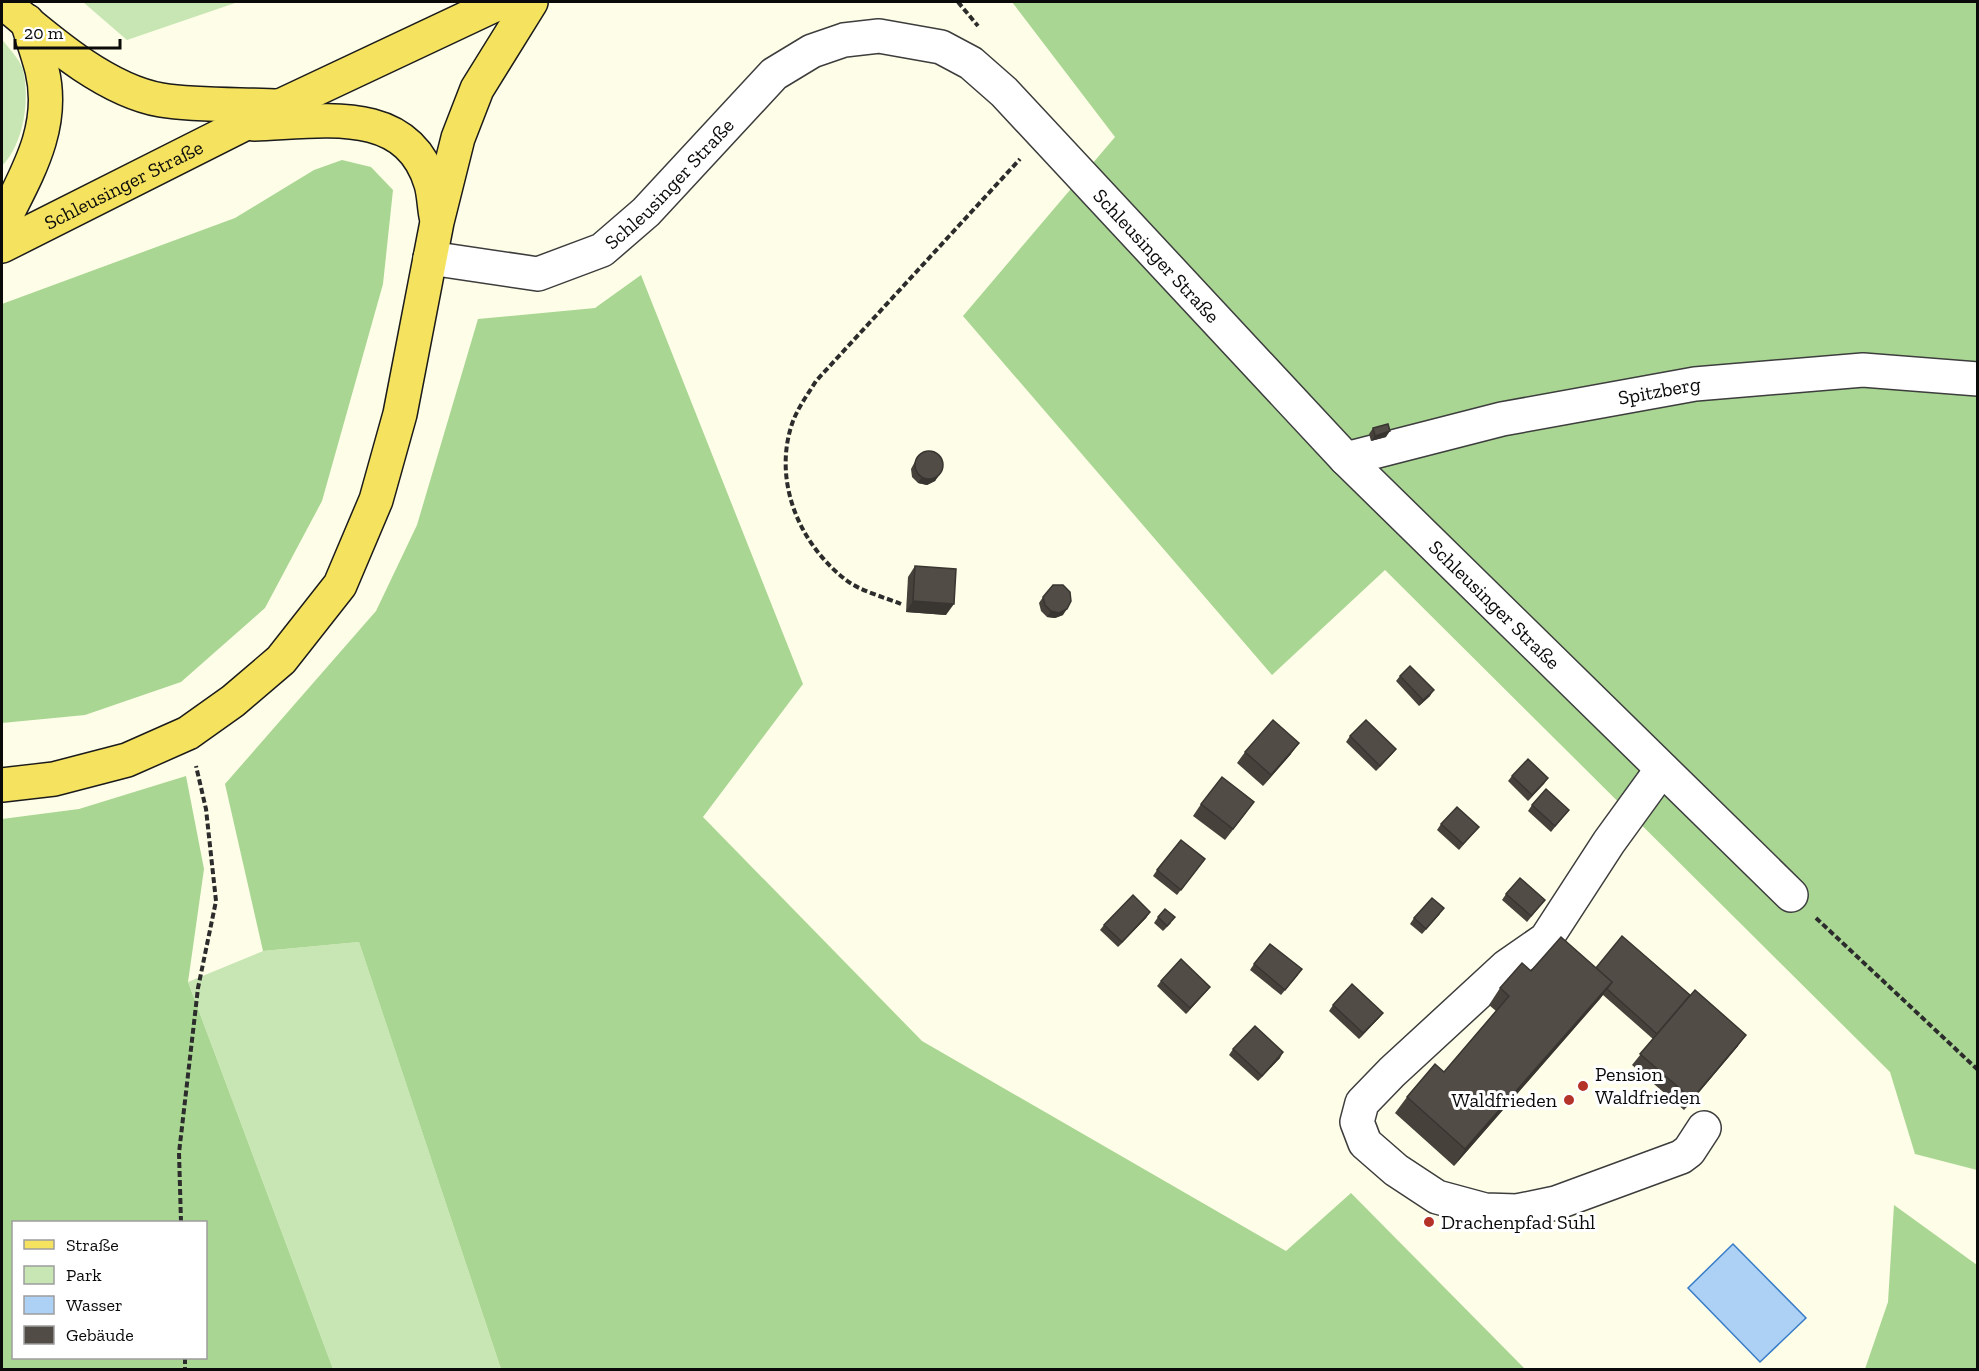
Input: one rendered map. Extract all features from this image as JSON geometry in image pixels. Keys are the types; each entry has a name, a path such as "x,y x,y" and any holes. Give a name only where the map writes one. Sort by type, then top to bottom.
{"main road":[{"name":"Schleusinger Straße","path":"2,246 280,106 501,2"},
{"path":"2,786 54,779 128,760 188,733 233,701 281,660 340,585 379,489 400,414 437,222 458,138 477,89 531,2"},
{"path":"15,11 114,83 160,100 280,106"},
{"path":"2,224 42,140 46,105 43,72 15,11"},
{"path":"246,124 362,122 393,132 416,154 431,184 437,222"}],"lane":[{"name":"Schleusinger Straße","path":"430,258 538,274 602,250 646,212 774,74 812,51 843,40 879,36 941,47 971,63 1004,92 1346,459 1791,895"},
{"name":"Spitzberg","path":"1346,459 1502,419 1695,384 1863,370 1977,379"},
{"path":"1662,769 1609,842 1546,939 1507,966 1392,1072 1362,1103 1357,1122 1365,1143 1396,1170 1437,1197 1477,1208 1507,1210 1556,1203 1681,1157 1689,1151 1704,1128"}],"path":[{"path":"901,604 848,582 820,557 809,541 789,496 786,468 787,443 794,419 816,381 1042,135"},
{"path":"181,1221 178,1153 198,988 216,901 206,809 188,733"},
{"path":"1791,895 1977,1070"}],"green space":[{"path":"83,2 238,2 127,40"},
{"path":"1012,2 1977,2 1977,1170 1915,1154 1890,1072 1385,570 1272,675 963,316 1115,137"},
{"path":"2,39 23,70 26,94 23,121 16,146 2,166"},
{"path":"342,160 371,167 393,190 383,284 322,501 265,608 181,682 85,715 2,723 2,304 235,218 314,170"},
{"path":"641,275 803,684 703,817 922,1041 1286,1251 1351,1193 1525,1369 501,1369 359,942 263,951 225,784 376,611 417,525 478,319 595,308"},
{"path":"186,776 204,869 188,982 333,1369 2,1369 2,819 79,809"},
{"path":"359,942 501,1369 333,1369 188,982 263,951"},
{"path":"1894,1205 1977,1265 1977,1369 1865,1369 1888,1302"}],"water":[{"path":"1733,1244 1806,1318 1760,1362 1688,1288"}],"building":[{"path":"1388,424 1390,431 1375,436 1373,428"},
{"path":"929,451 939,455 943,465 939,475 929,479 919,475 915,465 919,455"},
{"path":"915,566 956,569 954,604 913,601"},
{"path":"1053,585 1063,585 1070,592 1071,601 1067,609 1059,613 1051,611 1045,605 1043,597"},
{"path":"1410,666 1434,690 1423,700 1400,676"},
{"path":"1273,720 1299,743 1271,775 1245,752"},
{"path":"1366,720 1396,749 1380,766 1350,736"},
{"path":"1528,759 1548,778 1532,795 1512,776"},
{"path":"1222,777 1254,802 1233,829 1201,804"},
{"path":"1546,789 1569,810 1555,826 1532,805"},
{"path":"1457,807 1479,827 1463,844 1441,824"},
{"path":"1181,840 1205,859 1181,890 1157,870"},
{"path":"1520,878 1545,900 1531,916 1506,894"},
{"path":"1133,895 1150,912 1122,942 1104,925"},
{"path":"1432,898 1444,908 1426,929 1414,918"},
{"path":"1165,909 1175,917 1167,926 1158,917"},
{"path":"1622,936 1690,995 1657,1034 1607,989 1612,982 1596,968"},
{"path":"1561,937 1612,982 1465,1149 1407,1097 1435,1064 1444,1072 1509,996 1500,988 1522,963 1531,971"},
{"path":"1270,944 1302,969 1285,990 1254,964"},
{"path":"1181,959 1210,987 1190,1008 1161,981"},
{"path":"1352,984 1383,1013 1363,1033 1333,1005"},
{"path":"1695,990 1746,1035 1692,1099 1640,1054"},
{"path":"1255,1026 1283,1052 1262,1076 1233,1049"}],"place":[{"name":"Pension Waldfrieden","path":"1583,1086"},
{"name":"Waldfrieden","path":"1569,1100"},
{"name":"Drachenpfad Suhl","path":"1429,1222"}]}
